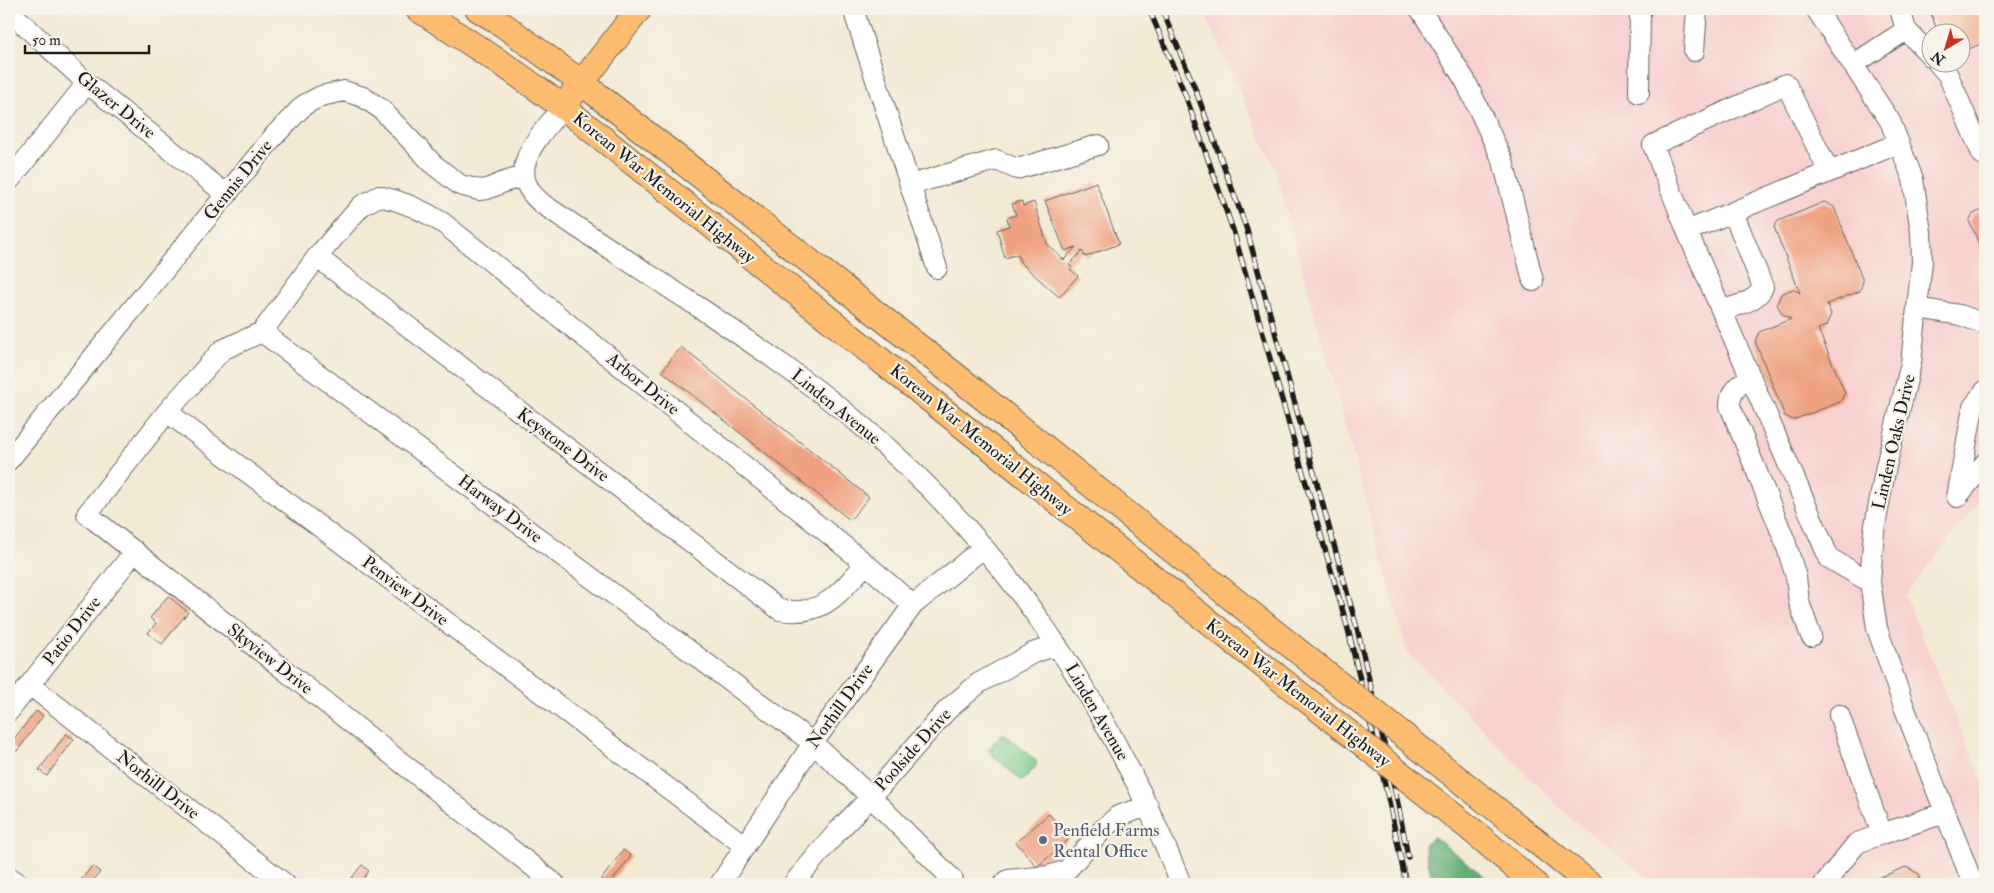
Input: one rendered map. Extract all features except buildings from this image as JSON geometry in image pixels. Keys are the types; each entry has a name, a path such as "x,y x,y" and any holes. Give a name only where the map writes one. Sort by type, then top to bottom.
{"main road":[{"name":"Korean War Memorial Highway","path":"418,9 475,45 563,107 1473,832 1535,884"},
{"name":"Korean War Memorial Highway","path":"478,9 502,24 582,83 965,383 1590,884"},
{"path":"563,107 639,9"}],"street":[{"path":"853,9 937,268"},
{"path":"1420,9 1465,80 1503,161 1533,281"},
{"path":"1639,93 1640,9"},
{"path":"1694,51 1697,9"},
{"name":"Linden Oaks Drive","path":"1816,9 1890,120 1913,179 1921,232 1922,262 1912,364 1886,466 1874,531 1870,582 1877,628 1903,704 1973,884"},
{"path":"1900,9 1906,30 1922,46"},
{"name":"Glazer Drive","path":"9,10 87,83 227,195"},
{"path":"1854,64 1906,30"},
{"path":"1946,72 1982,154 1985,153"},
{"path":"9,181 87,83"},
{"path":"1829,172 1786,84 1652,145 1687,231 1829,558 1870,582"},
{"name":"Gennis Drive","path":"9,460 274,136 304,105 321,96 344,91 363,97 381,109 434,165 460,185 487,190 524,176"},
{"path":"524,176 524,167 529,153 563,107"},
{"path":"1687,231 1899,143"},
{"path":"910,185 996,160 1017,170 1098,145"},
{"name":"Linden Avenue","path":"524,176 530,192 544,205 766,353 863,426 932,491 1011,581 1057,645 1104,721 1148,806 1180,884"},
{"name":"Arbor Drive","path":"317,257 361,206 379,196 398,200 417,208 443,223 866,564 913,605"},
{"path":"1722,311 1756,298 1761,293 1763,286 1733,212"},
{"path":"167,412 222,350 262,332 317,257"},
{"name":"Keystone Drive","path":"317,257 780,610 798,613 830,601 866,564"},
{"path":"1917,308 1960,315 1985,324"},
{"name":"Harway Drive","path":"262,332 813,743 871,796 953,880 949,884"},
{"path":"1750,377 1736,387 1730,395 1730,406 1778,525 1796,577 1799,602 1811,636"},
{"path":"1985,391 1973,407 1957,497 1985,463"},
{"name":"Skyview Drive","path":"167,412 87,514 555,884"},
{"name":"Penview Drive","path":"167,412 744,846"},
{"path":"1778,525 1810,514"},
{"name":"Norhill Drive","path":"720,884 813,743 913,605 983,548"},
{"name":"Patio Drive","path":"9,711 135,551"},
{"name":"Poolside Drive","path":"793,884 837,832 947,710 979,683 1033,652 1057,645"},
{"name":"Norhill Drive","path":"30,686 286,884"},
{"path":"1839,715 1882,834"},
{"path":"1004,884 1008,880 1048,876 1068,870 1104,828 1118,816 1148,806"},
{"path":"1824,884 1857,843 1944,812"},
{"path":"9,877 19,884"}],"shaded area":[{"path":"1202,9 1985,9 1985,493 1905,596 1985,787 1985,884 1656,884 1570,818 1407,652 1274,166"}],"green space":[{"path":"1002,734 1005,734 1036,761 1036,766 1025,779 1021,780 990,753 988,749"},
{"path":"1434,837 1494,884 1433,884 1424,844"}],"railway":[{"path":"1149,9 1185,94 1233,230 1348,629 1389,802 1406,884"},
{"path":"1162,9 1196,91 1246,227 1357,628 1398,804 1408,857"}],"place":[{"name":"Penfield Farms Rental Office","path":"1043,840"}]}
